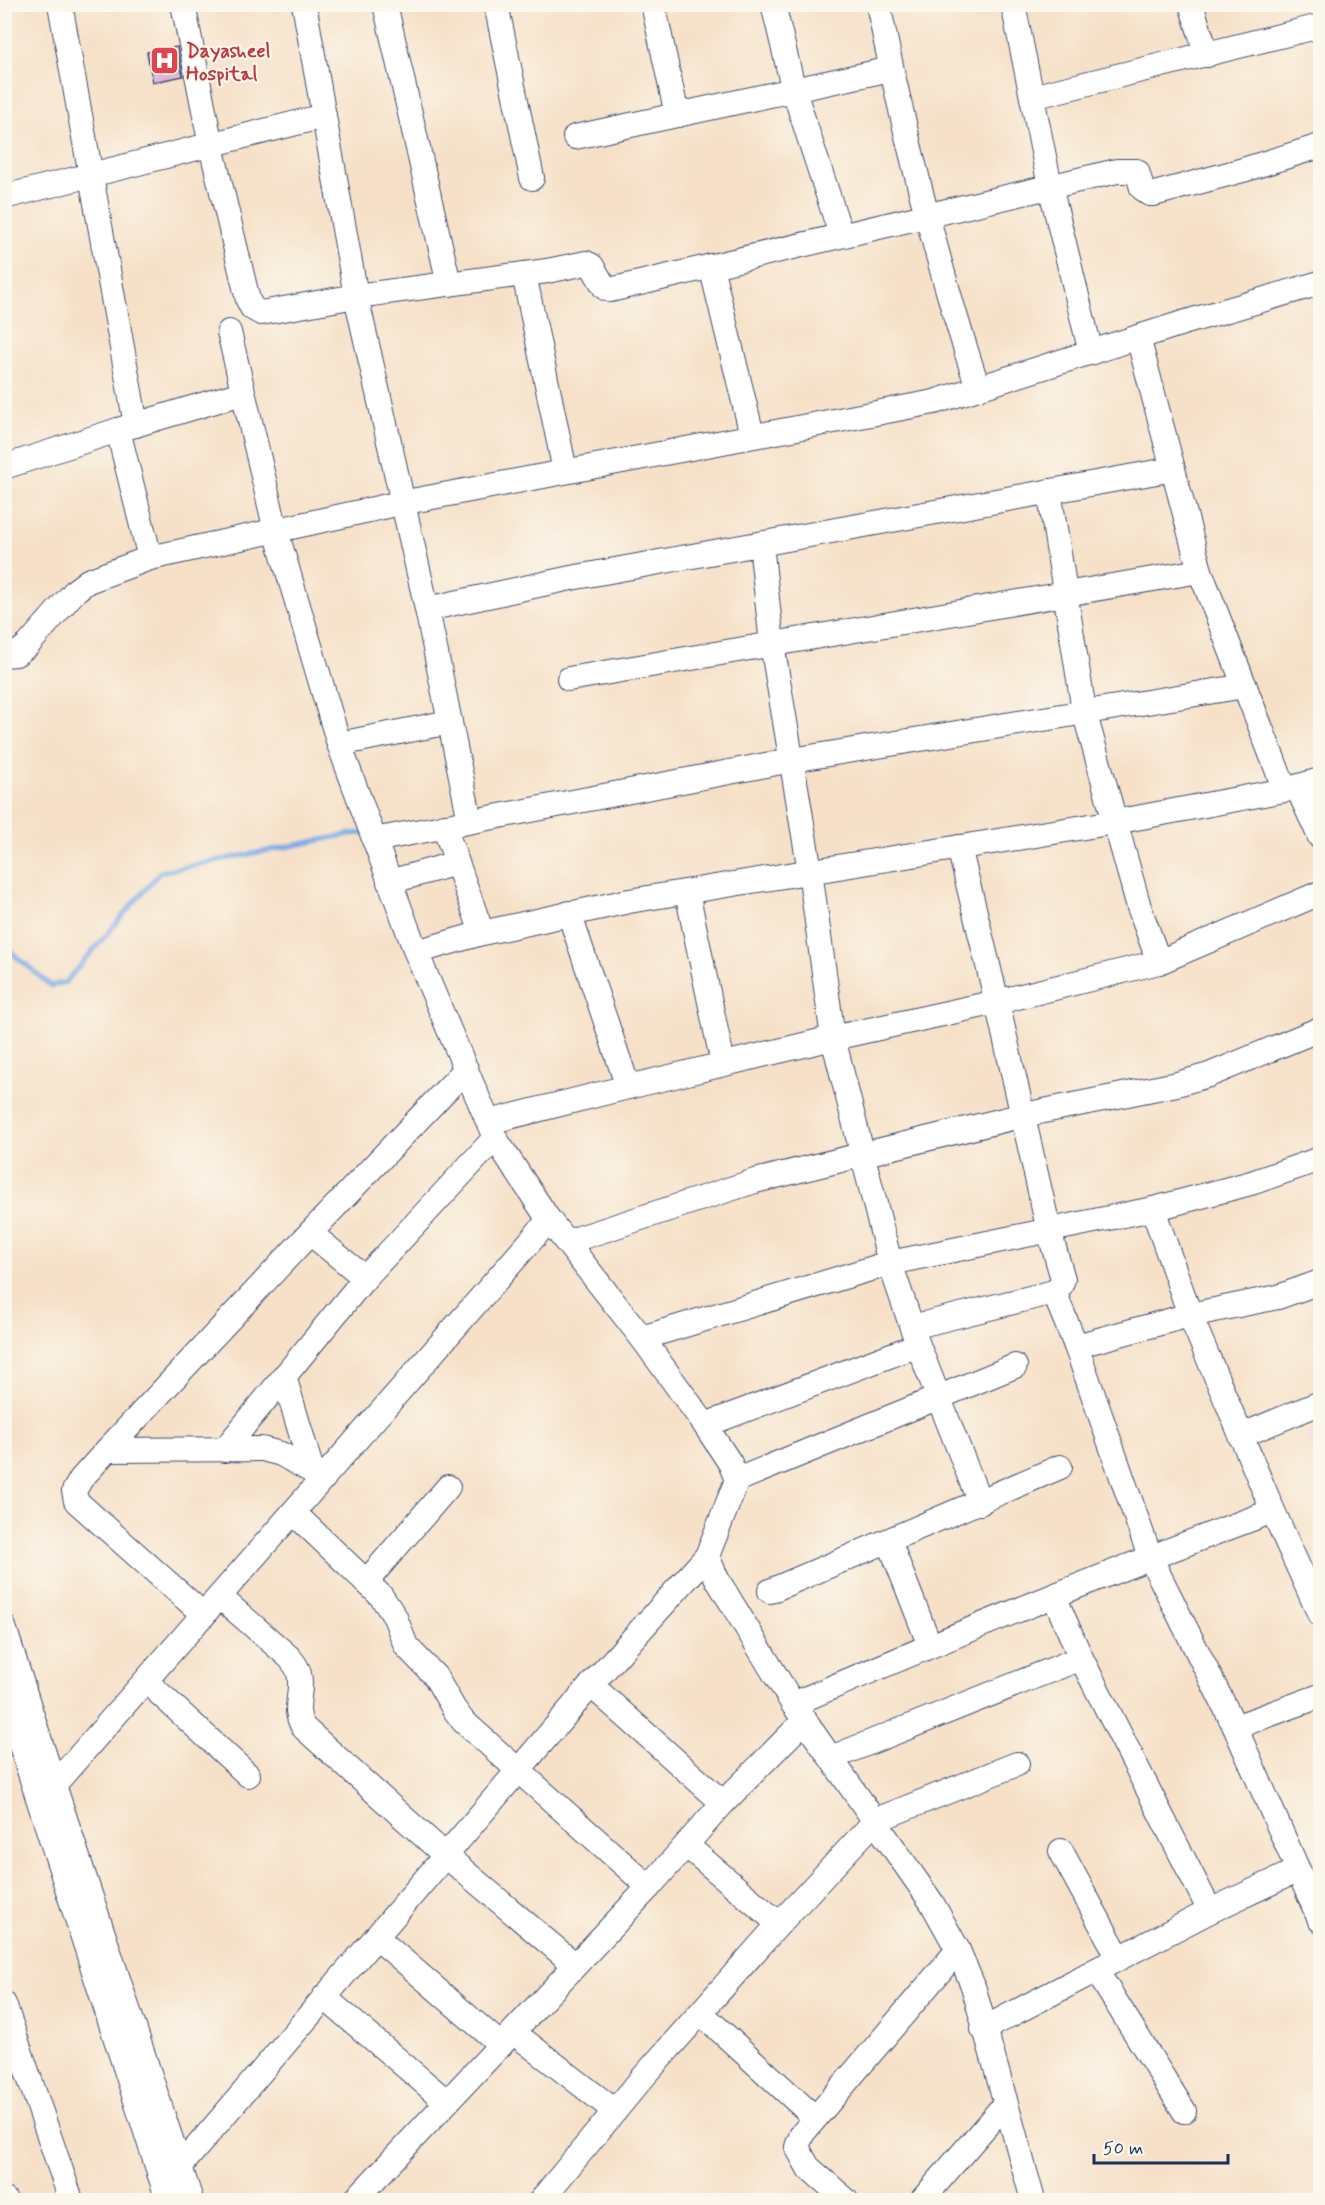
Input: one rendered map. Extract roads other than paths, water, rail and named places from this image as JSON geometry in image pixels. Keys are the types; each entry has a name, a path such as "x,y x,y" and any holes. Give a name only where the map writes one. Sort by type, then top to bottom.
{"street":[{"path":"60,4 91,177 127,427 150,558"},
{"path":"183,4 211,146 248,300 252,308 261,313 356,296 524,274 586,263 592,266 605,288 610,290 927,214 1133,169 1137,171 1145,192 1154,194 1320,146"},
{"path":"304,4 356,296 401,503 427,609 470,821"},
{"path":"385,4 449,284"},
{"path":"496,4 532,178"},
{"path":"653,4 677,115"},
{"path":"773,4 794,91 840,236"},
{"path":"878,4 891,69 927,214 954,314 978,388"},
{"path":"1013,4 1050,186 1091,352"},
{"path":"1191,4 1207,55"},
{"path":"1032,97 1320,26"},
{"path":"575,137 891,69"},
{"path":"4,197 91,177 324,116"},
{"path":"711,266 752,435"},
{"path":"524,274 565,471"},
{"path":"4,655 16,654 28,645 76,590 88,581 150,558 401,503 934,402 1138,337 1320,283"},
{"path":"168,2200 169,2170 324,1997 591,1685 707,1556 737,1480 730,1463 705,1425 642,1338 549,1220 492,1130 416,952 339,744 276,531 229,332"},
{"path":"1138,337 1200,570 1245,686 1301,786 1320,837"},
{"path":"5,466 242,393"},
{"path":"427,609 571,578 1173,469"},
{"path":"1049,491 1084,711 1139,907 1159,962"},
{"path":"761,544 772,644 810,871 833,1038 890,1263 915,1336 980,1503"},
{"path":"569,679 1200,570"},
{"path":"374,840 792,760 1245,686"},
{"path":"339,744 450,722"},
{"path":"416,952 482,933 569,914 810,871 1115,822 1301,786"},
{"path":"444,826 482,933"},
{"path":"705,1425 915,1336 1054,1292 1060,1287 1063,1279 1049,1231 1024,1115 959,847"},
{"path":"389,882 457,863"},
{"path":"687,892 723,1064"},
{"path":"224,1450 365,1278 492,1130 628,1087 997,1002 1159,962 1320,892"},
{"path":"569,914 628,1087"},
{"path":"567,1242 755,1181 1024,1115 1148,1091 1198,1078 1320,1029"},
{"path":"204,1615 76,1501 75,1491 81,1479 107,1450 466,1069"},
{"path":"642,1338 890,1263 1154,1209 1251,1183 1320,1159"},
{"path":"1154,1209 1190,1315 1240,1436 1320,1615"},
{"path":"54,1785 294,1513 318,1474 549,1220"},
{"path":"310,1233 365,1278"},
{"path":"1076,1346 1190,1315 1278,1297 1320,1282"},
{"path":"1054,1292 1076,1346 1150,1557 1235,1727 1320,1920"},
{"path":"737,1480 1015,1366"},
{"path":"284,1376 318,1474"},
{"path":"1240,1436 1320,1403"},
{"path":"107,1450 262,1449 281,1455 318,1474"},
{"path":"770,1591 1060,1467"},
{"path":"366,1582 448,1487"},
{"path":"355,2200 649,1887 799,1712 930,1646 1150,1557 1273,1511"},
{"path":"294,1513 390,1608 406,1646 435,1676 458,1715 649,1887"},
{"path":"889,1541 930,1646"},
{"path":"707,1556 717,1579 799,1712 932,1903 958,1950 973,1986 983,2029 1033,2200"},
{"path":"1054,1596 1081,1658 1210,1911"},
{"path":"220,1597 289,1657 296,1666 300,1675 297,1711 304,1728 444,1855 575,1965"},
{"path":"4,1627 54,1785 105,1973"},
{"path":"831,1758 1081,1658"},
{"path":"146,1681 248,1775"},
{"path":"591,1685 723,1803"},
{"path":"4,1693 105,1973 169,2170 191,2200"},
{"path":"1235,1727 1320,1696"},
{"path":"541,2200 615,2111 779,1924 876,1820 1017,1764"},
{"path":"686,1845 779,1924"},
{"path":"1061,1851 1119,1958"},
{"path":"983,2029 1210,1911 1298,1870"},
{"path":"376,1937 507,2038 615,2111"},
{"path":"846,2200 808,2167 800,2156 797,2147 802,2134 958,1950"},
{"path":"1096,1970 1184,2111"},
{"path":"324,1997 447,2102"},
{"path":"4,2004 71,2200"},
{"path":"701,2013 815,2118"},
{"path":"922,2200 1005,2104"}],"waterway":[{"path":"4,946 51,986 66,982 160,872 363,833"}],"place":[{"name":"Dayasheel Hospital","path":"165,61"}]}
